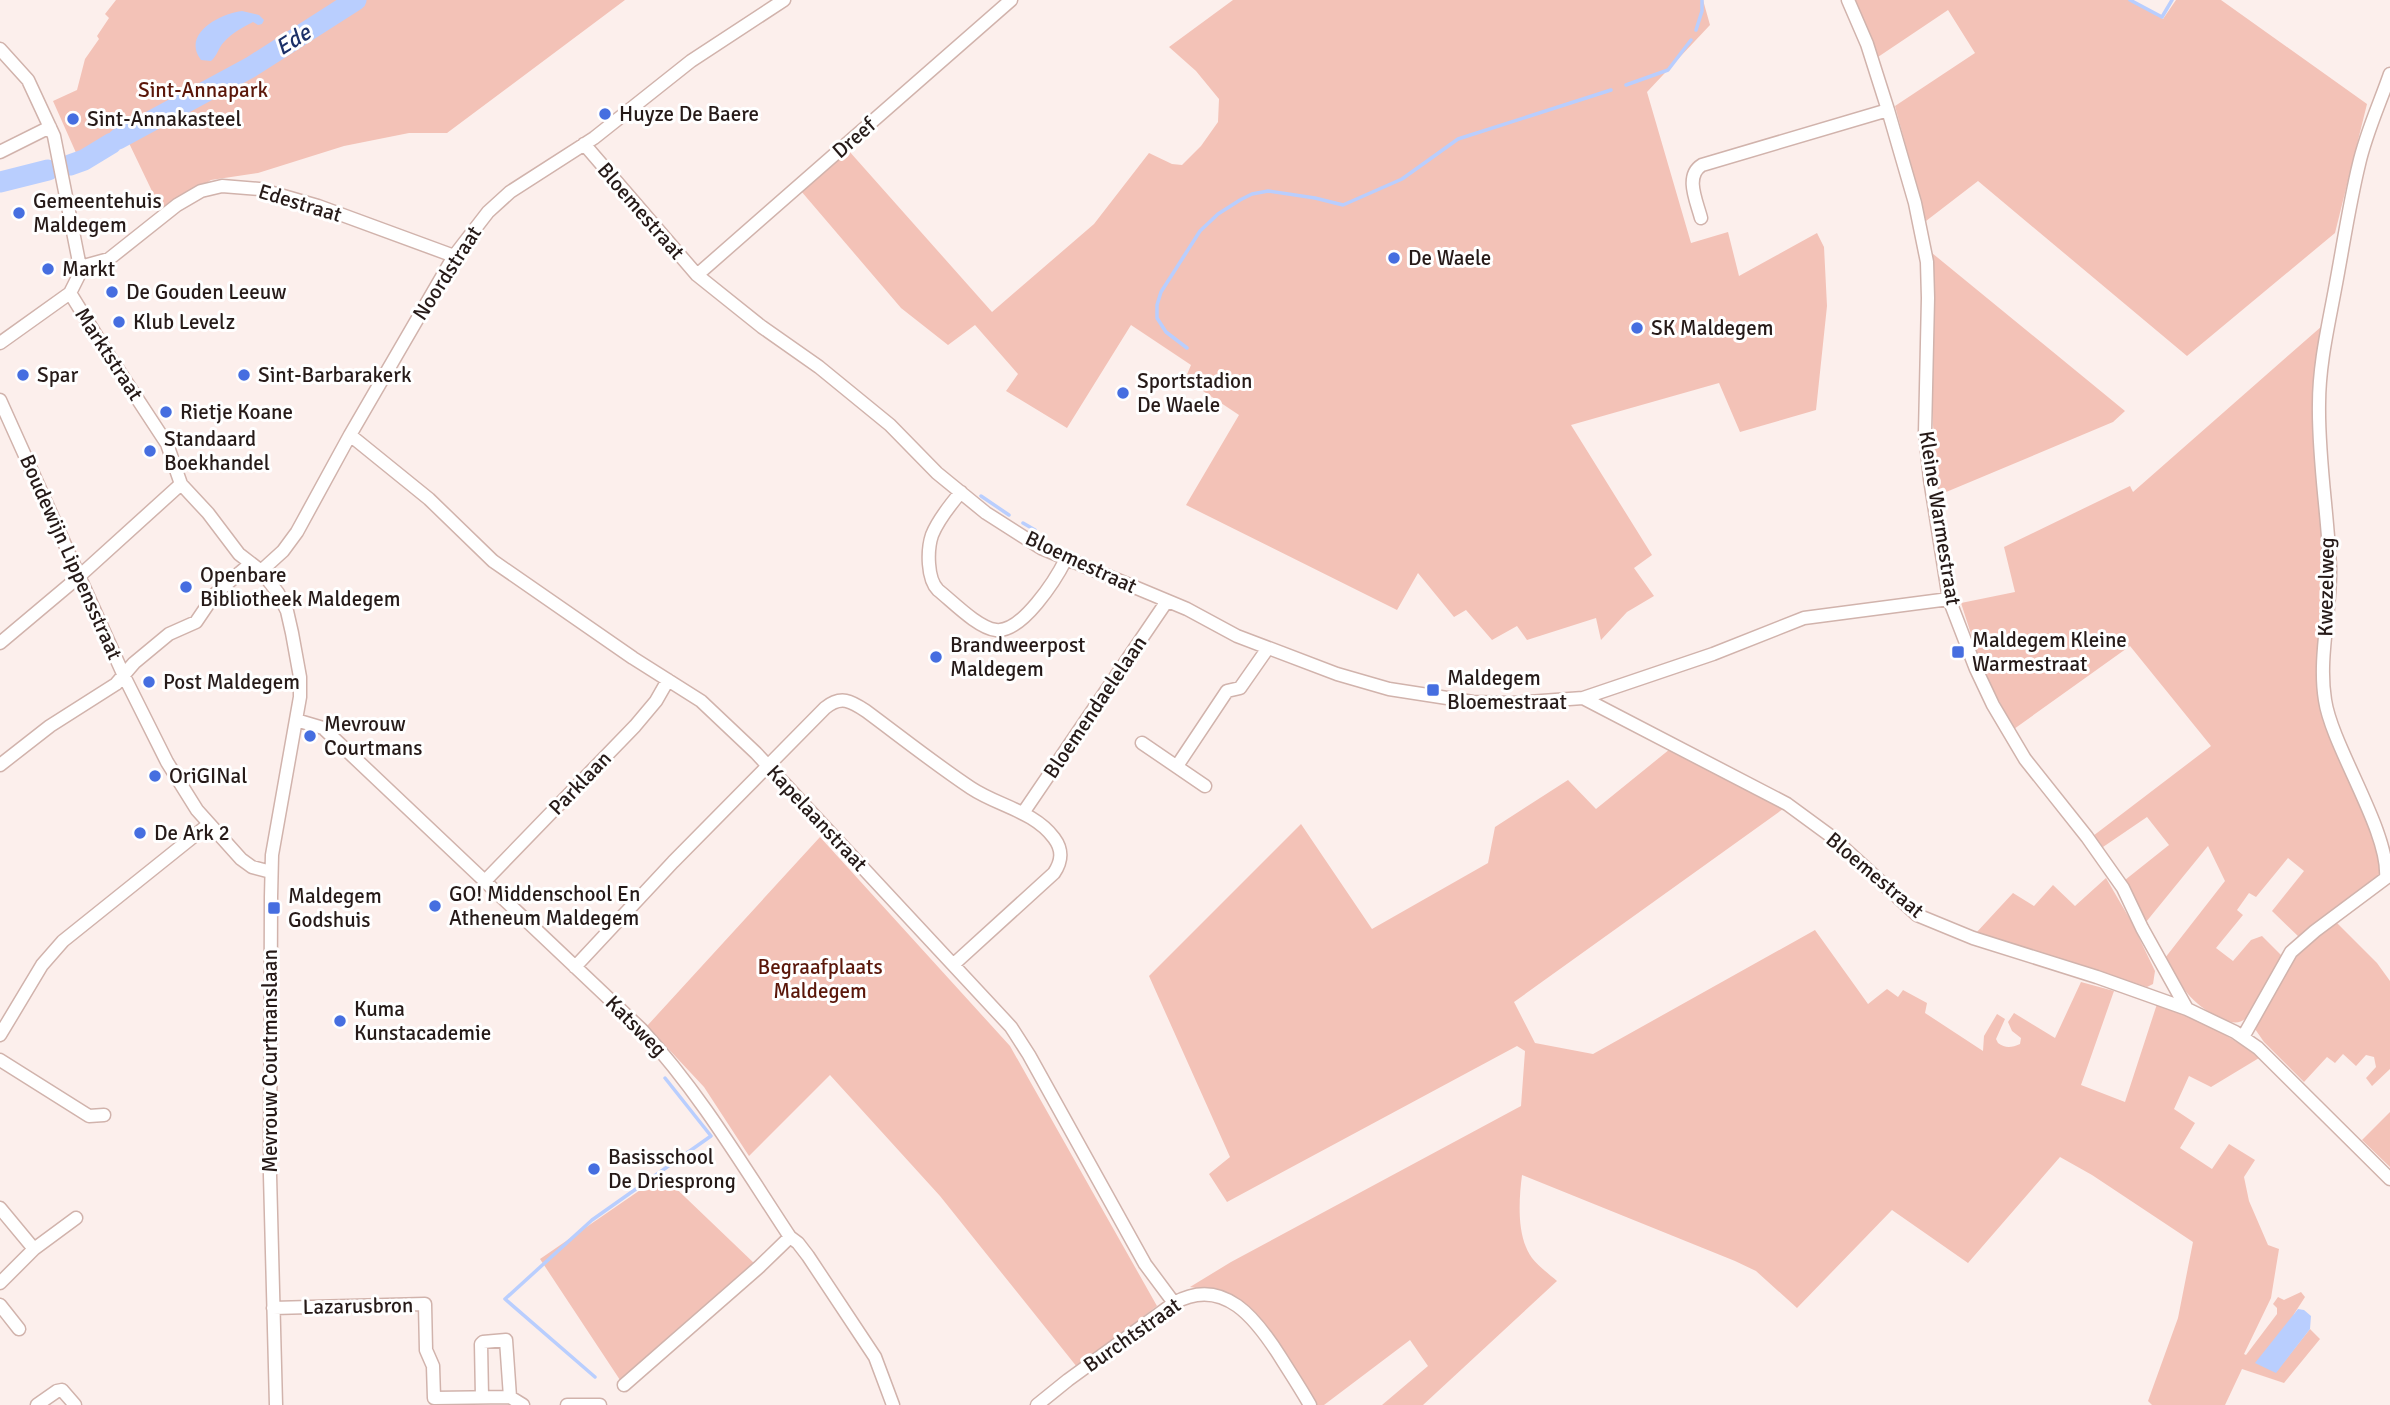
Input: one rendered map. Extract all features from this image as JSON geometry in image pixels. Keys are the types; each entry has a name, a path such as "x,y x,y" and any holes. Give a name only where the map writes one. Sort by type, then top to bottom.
{"street":[{"name":"Noordstraat","path":"0,765 50,726 116,684 134,663 169,634 196,622 215,594 283,551 297,532 454,256 477,224 500,201 584,144 691,61 784,0"},
{"name":"Dreef","path":"696,275 1011,0"},
{"name":"Kleine Warmestraat","path":"1848,0 1867,44 1888,110 1915,203 1927,262 1925,433 1949,599 1993,705 2025,759 2087,837 2123,888 2187,1009"},
{"path":"0,49 28,80 50,127 57,147 80,267"},
{"name":"Kwezelweg","path":"2243,1037 2291,953 2315,931 2386,878 2389,870 2376,816 2325,702 2323,665 2329,615 2330,567 2318,406 2324,348 2359,161 2390,74"},
{"path":"1701,218 1692,184 1693,174 1702,165 1888,110"},
{"path":"0,152 50,127"},
{"name":"Bloemestraat","path":"584,144 696,275 881,417 937,473 986,513 1030,541 1066,559 1167,601 1237,635 1337,674 1390,689 1473,702 1583,698 1713,654 1804,618 1949,599"},
{"name":"Edestraat","path":"80,267 109,259 177,205 201,191 222,186 259,189 318,206 454,256"},
{"name":"Marktstraat","path":"80,267 70,293 167,444 181,484 278,593 287,611 300,677 296,720"},
{"path":"0,344 70,293"},
{"name":"Boudewijn Lippensstraat","path":"0,400 124,676 167,762 209,824 252,867 271,872"},
{"name":"Kapelaanstraat","path":"350,435 429,499 493,561 554,605 701,701 768,766 1011,1027 1145,1264 1174,1303"},
{"path":"0,643 181,484"},
{"path":"961,492 932,537 930,575 932,584 938,590 987,627 997,631 1007,629 1022,620 1058,575 1066,559"},
{"name":"Bloemendaelelaan","path":"1023,813 1167,601"},
{"path":"1177,766 1227,691 1240,688 1268,648"},
{"name":"Parklaan","path":"485,881 635,726 656,701 668,680"},
{"name":"Bloemestraat","path":"1583,698 1787,804 1832,838 1917,915 1973,938 2187,1009"},
{"path":"575,967 673,862 825,708 842,699 853,702 974,790 1023,813 1053,836 1059,846 1061,855 1054,873 954,964"},
{"name":"Mevrouw Courtmanslaan","path":"276,1405 269,1082 271,872 296,720"},
{"name":"Katsweg","path":"296,720 323,728 642,1030 669,1060 699,1098 790,1237 808,1256 875,1357 892,1405"},
{"path":"1142,743 1205,786"},
{"path":"2,1027 43,964 63,941 209,824"},
{"path":"2187,1009 2243,1037 2258,1048 2390,1179"},
{"path":"0,1060 89,1116 104,1115"},
{"path":"0,1208 34,1249"},
{"path":"0,1283 34,1249 76,1218"},
{"path":"624,1385 790,1237"},
{"name":"Burchtstraat","path":"1037,1405 1174,1303 1188,1296 1202,1294 1234,1302 1250,1315 1263,1330 1310,1405"},
{"name":"Lazarusbron","path":"273,1308 425,1304 426,1350 433,1366 434,1398 510,1397"},
{"path":"0,1305 19,1329"},
{"path":"482,1397 481,1344 506,1340 510,1397 523,1405"},
{"path":"37,1405 62,1390 75,1405"},
{"path":"567,1405 600,1405"}],"green space":[{"name":"Sint-Annapark","path":"116,0 625,0 447,133 409,133 344,146 258,173 211,180 162,212 128,141 86,166 71,171 67,158 77,155 53,101 77,90 85,59 109,18 105,14"},
{"name":"De Waele","path":"1233,0 1703,0 1710,25 1647,92 1691,243 1728,232 1739,276 1817,233 1824,247 1827,306 1816,410 1740,432 1719,383 1571,425 1652,555 1634,568 1654,596 1627,612 1601,640 1596,618 1527,640 1517,626 1492,640 1466,610 1454,617 1418,573 1397,610 1186,505 1239,415 1185,379 1191,365 1131,325 1067,428 1006,391 1018,374 975,325 948,345 901,308 801,191 849,151 992,312 1094,224 1149,153 1172,164 1182,165 1201,146 1218,122 1219,99 1196,71 1169,47"},
{"path":"1855,0 2130,0 2163,19 2176,0 2221,0 2367,104 2335,233 2187,356 1978,181 1926,221 1895,106 1975,53 1948,10 1878,57"},
{"path":"1932,253 2125,411 2113,422 1939,495 1933,425"},
{"path":"2322,326 2314,379 2313,410 2324,571 2324,612 2318,656 2317,693 2322,714 2366,807 2382,864 2379,878 2300,938 2272,911 2304,871 2288,858 2256,897 2249,893 2237,910 2243,915 2216,948 2233,961 2251,940 2262,936 2283,957 2246,1018 2234,1023 2210,1012 2194,1000 2165,958 2225,881 2208,846 2146,922 2125,880 2169,845 2147,817 2103,847 2093,836 2211,746 2130,646 2014,729 1983,671 1961,603 2015,592 2004,547 2130,486 2133,492"},
{"path":"1670,749 1783,809 1514,1002 1535,1043 1593,1054 1815,930 1868,1004 1887,989 1898,997 1903,990 1927,1003 1925,1013 1983,1051 1984,1036 1997,1014 2005,1019 1996,1039 2006,1047 2020,1044 2021,1038 2012,1031 2008,1022 2014,1013 2055,1038 2081,982 2114,991 2081,1085 2125,1102 2157,1004 2197,1021 2235,1041 2259,1058 2211,1087 2189,1076 2174,1109 2195,1123 2180,1148 2212,1169 2229,1144 2255,1160 2244,1177 2249,1201 2268,1245 2279,1249 2271,1298 2244,1354 2246,1355 2277,1314 2277,1308 2273,1304 2278,1297 2284,1300 2301,1292 2305,1297 2294,1314 2276,1372 2310,1329 2320,1339 2284,1383 2242,1369 2225,1405 2152,1405 2148,1401 2178,1318 2193,1242 2060,1157 1968,1263 1892,1210 1797,1308 1756,1271 1522,1175 1520,1206 1523,1239 1532,1258 1557,1281 1423,1405 1382,1405 1428,1366 1410,1340 1324,1405 1315,1405 1281,1346 1249,1306 1227,1295 1190,1287 1231,1262 1521,1106 1525,1051 1517,1046 1227,1202 1209,1174 1230,1157 1149,976 1301,824 1372,929 1488,863 1495,827 1568,780 1596,809"},
{"name":"Begraafplaats Maldegem","path":"820,837 1010,1046 1157,1306 1077,1367 940,1196 830,1075 749,1156 704,1087 647,1026"},
{"path":"2106,878 2155,971 2153,984 2147,987 1976,933 2013,893 2034,906 2053,885 2075,906"},
{"path":"2335,921 2377,963 2390,981 2390,1069 2372,1086 2366,1078 2376,1067 2374,1057 2366,1055 2356,1066 2343,1054 2335,1063 2327,1057 2304,1082 2264,1042 2255,1029 2289,966 2304,948"},
{"path":"2390,1112 2390,1167 2362,1140"},
{"path":"662,1175 756,1265 622,1383 540,1259"}],"water":[{"path":"242,11 259,15 264,20 262,24 253,22 242,28 224,42 211,61 201,60 196,51 196,42 206,26 224,16"},
{"path":"2298,1309 2311,1316 2310,1329 2276,1373 2255,1363"}],"waterway":[{"name":"Ede","path":"118,139 251,67 356,0"},
{"path":"1696,30 1702,11 1702,0"},
{"path":"2130,0 2162,17 2172,0"},
{"path":"1626,85 1668,70 1691,40"},
{"path":"1187,348 1166,332 1157,318 1161,292 1200,231 1218,214 1240,200 1268,191 1343,205 1402,179 1458,139 1611,90"},
{"name":"Ede","path":"70,165 112,143"},
{"name":"Ede","path":"0,182 48,170"},
{"path":"981,496 1009,515"},
{"path":"1023,523 1035,530"},
{"path":"595,1377 505,1299 592,1220 711,1136 665,1078"}],"place":[{"name":"Huyze De Baere","path":"605,114"},
{"name":"Sint-Annakasteel","path":"73,119"},
{"name":"Gemeentehuis Maldegem","path":"19,213"},
{"name":"De Waele","path":"1394,258"},
{"name":"Markt","path":"48,269"},
{"name":"De Gouden Leeuw","path":"112,292"},
{"name":"Klub Levelz","path":"119,322"},
{"name":"SK Maldegem","path":"1637,328"},
{"name":"Spar","path":"23,375"},
{"name":"Sint-Barbarakerk","path":"244,375"},
{"name":"Sportstadion De Waele","path":"1123,393"},
{"name":"Rietje Koane","path":"166,412"},
{"name":"Standaard Boekhandel","path":"150,451"},
{"name":"Openbare Bibliotheek Maldegem","path":"186,587"},
{"name":"Maldegem Kleine Warmestraat","path":"1958,652"},
{"name":"Brandweerpost Maldegem","path":"936,657"},
{"name":"Post Maldegem","path":"149,682"},
{"name":"Maldegem Bloemestraat","path":"1433,690"},
{"name":"Mevrouw Courtmans","path":"310,736"},
{"name":"OriGINal","path":"155,776"},
{"name":"De Ark 2","path":"140,833"},
{"name":"GO! Middenschool En Atheneum Maldegem","path":"435,906"},
{"name":"Maldegem Godshuis","path":"274,908"},
{"name":"Kuma Kunstacademie","path":"340,1021"},
{"name":"Basisschool De Driesprong","path":"594,1169"}]}
